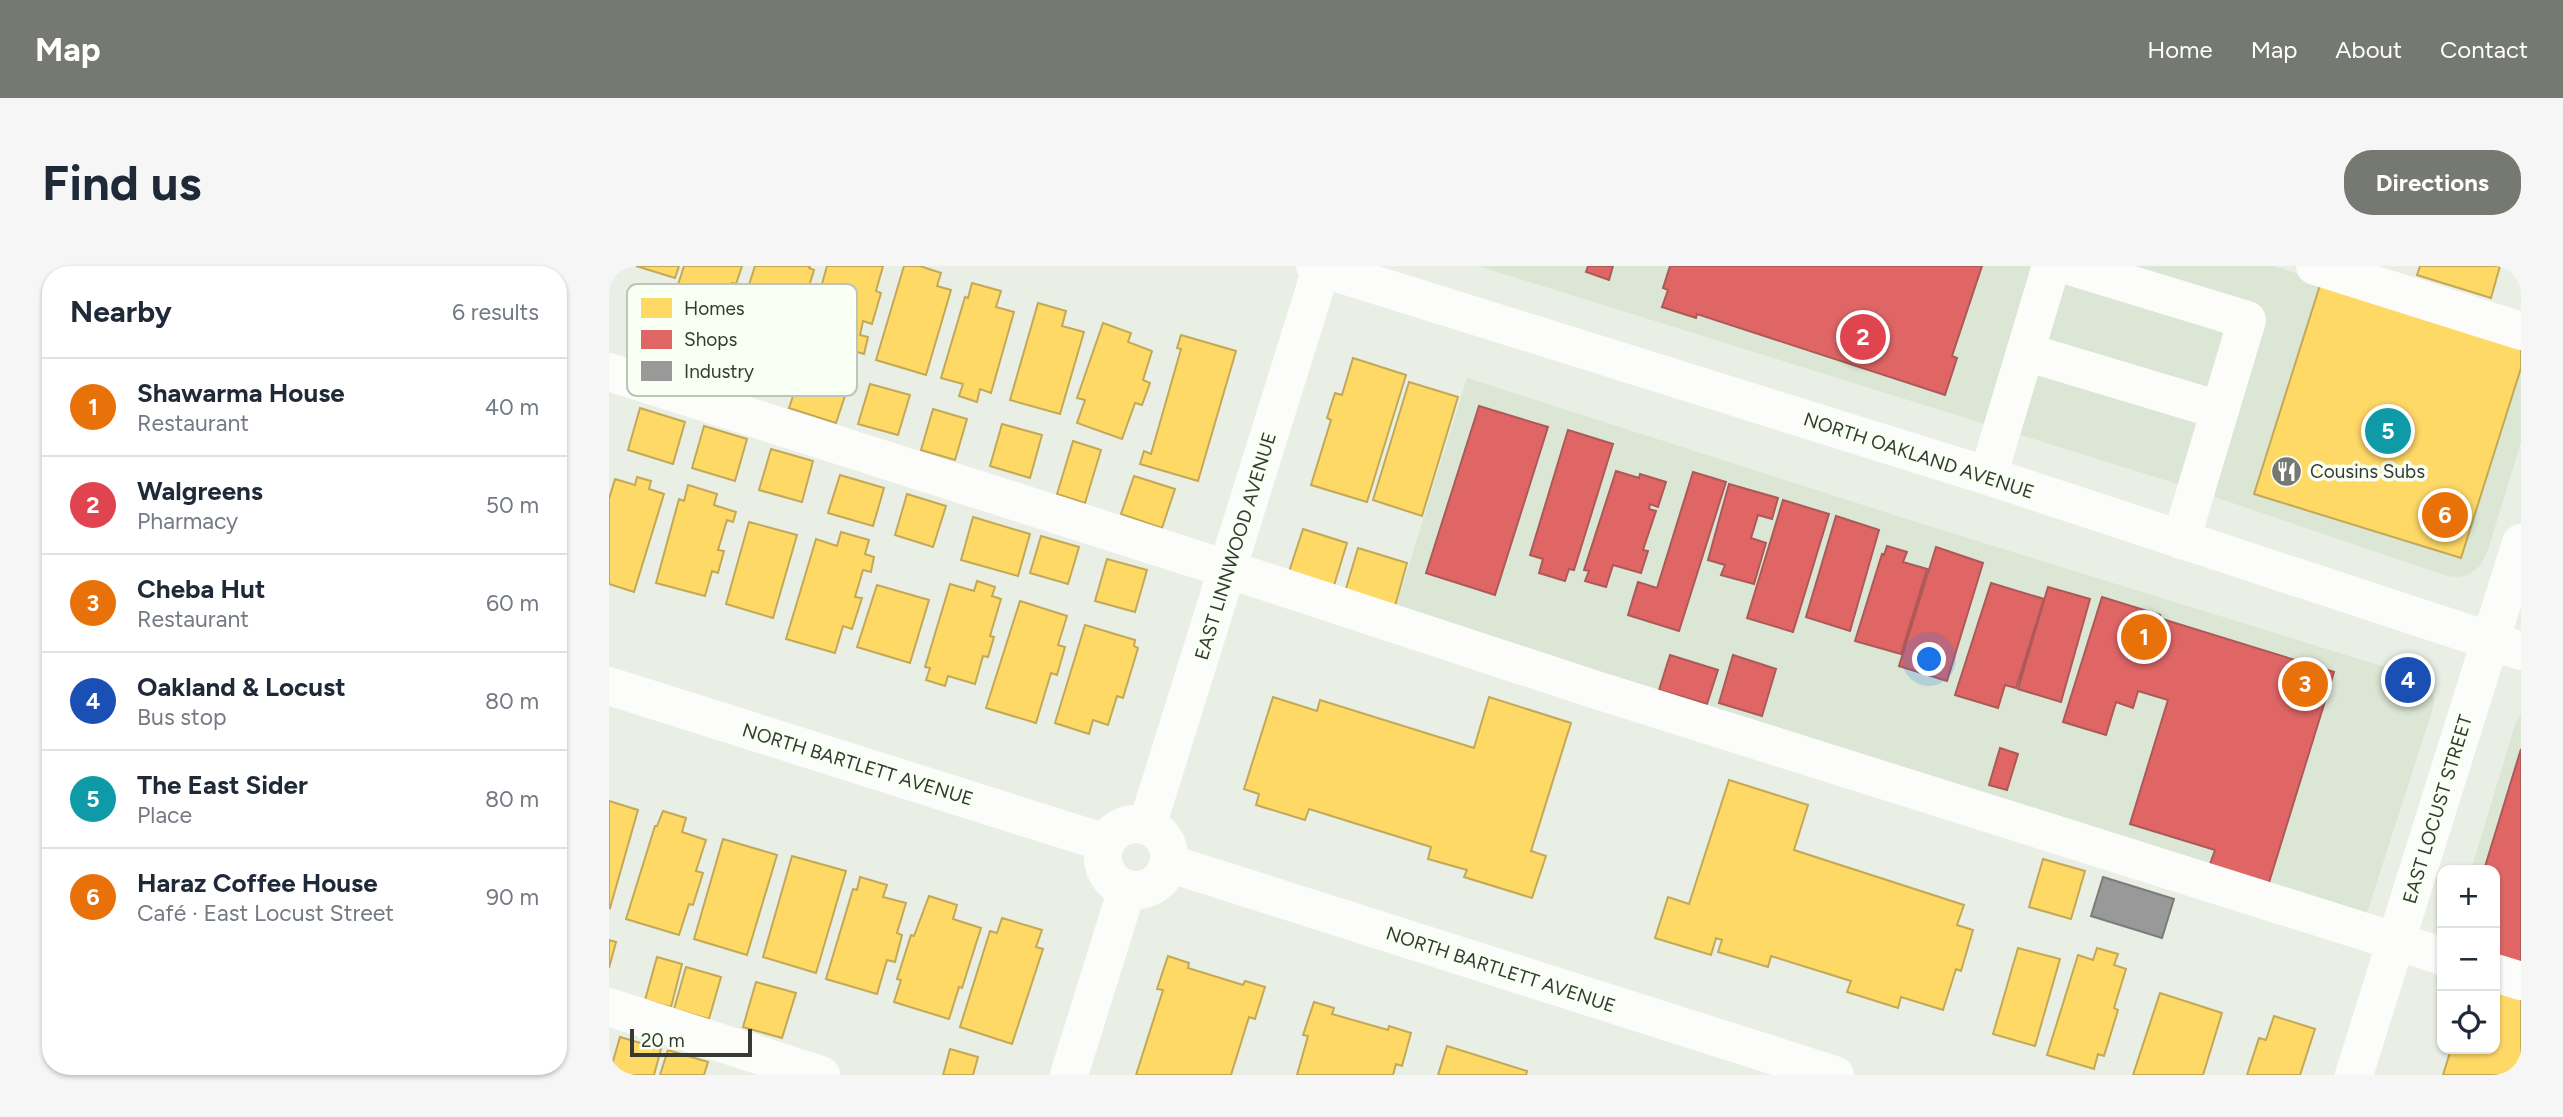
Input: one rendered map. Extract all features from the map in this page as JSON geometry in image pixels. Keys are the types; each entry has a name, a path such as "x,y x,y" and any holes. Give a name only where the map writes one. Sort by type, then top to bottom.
{"street":[{"path":"1988,476 2052,266"},
{"path":"2070,266 2247,320 2181,540"},
{"path":"2315,266 2521,331"},
{"name":"NORTH OAKLAND AVENUE","path":"1320,267 1988,476 2505,646"},
{"name":"EAST LINNWOOD AVENUE","path":"1147,826 1320,267"},
{"path":"2026,352 2220,410"},
{"path":"609,372 627,378"},
{"path":"684,396 1617,697 2437,954"},
{"name":"EAST LOCUST STREET","path":"2354,1075 2396,941 2505,646 2521,543"},
{"name":"NORTH BARTLETT AVENUE","path":"609,686 1106,844"},
{"path":"1137,824 1147,826 1153,828 1165,841 1168,849 1165,874 1158,882 1139,890 1119,886 1106,871 1103,861 1106,844 1120,828 1137,824"},
{"name":"NORTH BARTLETT AVENUE","path":"1168,863 1835,1075"},
{"path":"1069,1075 1128,889"},
{"path":"2500,975 2521,981"},
{"path":"609,1007 821,1075"}],"shaded area":[{"path":"1478,266 2274,266 2521,346 2521,442 2488,550 2480,566 2468,575 2447,576 2168,481"},
{"path":"1467,378 2429,683 2434,698 2433,708 2366,916 1395,610"},
{"path":"2521,713 2521,966 2500,960 2500,865 2473,865"}],"building: Homes":[{"path":"636,266 679,266 675,278"},
{"path":"684,266 742,266 736,284 678,284"},
{"path":"755,266 810,266 809,268 814,270 810,284 749,284"},
{"path":"827,266 883,266 876,291 881,293 872,324 863,321 860,335 868,337 864,354 857,352 857,284 822,284"},
{"path":"904,266 920,266 941,273 937,286 951,290 926,375 876,360"},
{"path":"2420,266 2500,266 2491,298 2417,275"},
{"path":"2321,282 2521,345 2521,368 2461,558 2254,494"},
{"path":"972,283 1001,291 996,307 1014,312 991,393 980,389 977,402 959,396 963,384 941,378 965,297 968,298"},
{"path":"1038,303 1066,311 1062,326 1084,332 1060,414 1010,400"},
{"path":"1103,323 1131,333 1128,342 1152,351 1143,380 1150,383 1142,405 1135,403 1122,439 1077,423 1085,400 1077,398"},
{"path":"1181,335 1236,351 1198,481 1140,464 1144,451 1151,454 1181,349 1177,348"},
{"path":"1353,358 1406,375 1367,502 1311,485 1331,420 1327,418 1335,393 1342,395"},
{"path":"1409,382 1458,397 1422,516 1373,500"},
{"path":"870,384 910,395 898,435 858,424"},
{"path":"793,396 845,396 836,423 789,408"},
{"path":"640,408 685,422 673,464 628,450"},
{"path":"933,409 967,419 955,460 921,450"},
{"path":"1002,424 1042,435 1030,478 990,466"},
{"path":"704,426 747,439 735,481 692,468"},
{"path":"1073,441 1101,450 1085,503 1057,494"},
{"path":"771,449 813,461 802,502 759,490"},
{"path":"840,475 884,488 873,526 828,513"},
{"path":"1134,476 1175,489 1162,528 1121,514"},
{"path":"637,477 651,481 649,489 664,494 634,592 609,584 609,499 615,479 635,485"},
{"path":"688,485 717,494 714,505 736,512 733,522 727,520 718,550 724,551 718,573 712,571 705,596 656,583 679,499 684,501"},
{"path":"907,494 946,506 933,547 895,535"},
{"path":"973,517 1030,534 1018,576 961,560"},
{"path":"749,522 797,535 773,618 726,604"},
{"path":"1303,529 1347,543 1332,592 1287,578"},
{"path":"841,532 869,540 865,554 874,557 871,572 863,570 855,597 862,598 852,629 843,626 835,653 786,639 816,539 837,546"},
{"path":"1041,536 1079,547 1068,584 1030,573"},
{"path":"1358,548 1407,563 1395,606 1345,592"},
{"path":"1107,559 1147,570 1135,612 1095,601"},
{"path":"977,581 995,587 992,596 1001,599 990,636 994,637 988,657 983,656 975,684 948,676 945,686 926,680 930,668 925,667 950,584 974,591"},
{"path":"877,585 929,600 910,663 857,647"},
{"path":"1020,601 1067,616 1058,645 1065,647 1057,675 1051,673 1036,723 986,708"},
{"path":"1085,625 1135,640 1134,646 1138,648 1123,698 1117,696 1108,725 1093,720 1089,734 1055,723"},
{"path":"1273,697 1317,711 1320,700 1474,748 1489,697 1571,723 1531,851 1546,856 1532,898 1464,877 1467,870 1428,859 1431,847 1309,809 1305,820 1256,805 1259,794 1244,789"},
{"path":"1729,780 1808,805 1794,850 1964,905 1957,925 1973,930 1961,971 1956,969 1943,1010 1901,997 1898,1008 1847,992 1851,981 1771,956 1768,967 1718,952 1722,940 1716,938 1711,955 1655,938 1668,897 1689,904"},
{"path":"609,801 638,810 610,908 609,907"},
{"path":"663,811 686,818 682,832 706,840 696,871 703,873 693,905 689,904 679,935 626,919 655,826"},
{"path":"723,839 777,855 747,955 694,939"},
{"path":"792,856 846,871 816,973 763,957"},
{"path":"2043,859 2085,871 2071,919 2029,907"},
{"path":"860,877 887,885 883,897 906,903 897,933 902,935 895,962 887,960 877,994 826,979 853,889 857,890"},
{"path":"929,896 957,905 953,919 981,928 949,1019 894,1002 901,980 897,979 911,935 914,936"},
{"path":"1002,918 1042,930 1036,947 1043,949 1012,1044 960,1027 990,931 997,933"},
{"path":"609,940 616,942 609,968"},
{"path":"2018,948 2060,959 2035,1046 1993,1034"},
{"path":"2097,948 2118,954 2114,965 2126,969 2114,1008 2118,1010 2104,1056 2098,1054 2094,1069 2047,1055 2078,955 2093,960"},
{"path":"1168,956 1189,963 1188,968 1243,985 1245,981 1265,987 1255,1019 1249,1017 1231,1075 1136,1075 1163,990 1157,989"},
{"path":"657,957 682,964 671,1007 645,1000"},
{"path":"686,967 721,977 709,1019 674,1009"},
{"path":"756,982 796,993 782,1038 743,1027"},
{"path":"2500,991 2521,998 2521,1075 2443,1075 2449,1054 2500,1054"},
{"path":"2160,993 2222,1013 2203,1075 2133,1075"},
{"path":"1314,1002 1334,1008 1332,1014 1388,1030 1389,1026 1411,1033 1402,1066 1396,1064 1393,1075 1297,1075 1308,1036 1303,1035"},
{"path":"2274,1016 2315,1029 2300,1075 2247,1075 2259,1038 2266,1040"},
{"path":"620,1037 661,1049 654,1075 609,1075"},
{"path":"1447,1046 1527,1071 1526,1075 1438,1075"},
{"path":"950,1049 978,1057 973,1075 943,1075"},
{"path":"668,1050 708,1062 704,1075 660,1075"}],"building: Shops":[{"path":"1588,266 1613,266 1609,280 1586,272"},
{"path":"1670,266 1982,266 1952,356 1957,358 1945,395 1697,314 1696,318 1662,307 1668,290 1663,288"},
{"path":"1479,406 1548,427 1495,595 1426,573"},
{"path":"1568,430 1613,444 1574,570 1569,569 1565,581 1539,573 1543,559 1530,555"},
{"path":"1616,471 1639,478 1640,474 1666,482 1658,507 1650,504 1649,509 1656,511 1643,550 1648,551 1641,573 1613,565 1606,587 1585,581 1589,571 1584,570"},
{"path":"1693,472 1726,482 1679,631 1628,615 1638,582 1657,588"},
{"path":"1729,484 1778,498 1772,519 1758,515 1751,538 1766,543 1754,584 1721,575 1725,565 1708,560"},
{"path":"1783,500 1829,514 1793,632 1747,618"},
{"path":"1836,516 1879,530 1850,631 1806,617"},
{"path":"1887,546 1907,552 1903,562 1927,569 1901,654 1855,641 1882,554 1884,555"},
{"path":"1936,547 1983,563 1947,681 1899,666"},
{"path":"1991,583 2044,599 2016,688 2005,685 1998,708 1955,695"},
{"path":"2048,587 2090,599 2061,702 2018,689"},
{"path":"2102,597 2160,615 2159,618 2334,672 2267,889 2209,867 2215,850 2130,824 2168,700 2138,691 2133,708 2116,702 2106,735 2063,722"},
{"path":"1670,655 1718,670 1707,704 1659,690"},
{"path":"1733,655 1776,669 1762,716 1719,703"},
{"path":"2000,748 2018,754 2007,790 1989,785"},
{"path":"2521,749 2521,971 2500,965 2500,865 2486,865"}],"building: Industry":[{"path":"2103,877 2174,899 2162,938 2091,916"}],"place":[{"name":"Walgreens","path":"1863,337"},
{"name":"The East Sider","path":"2388,431"},
{"name":"Cousins Subs","path":"2287,471"},
{"name":"Haraz Coffee House","path":"2445,515"},
{"name":"Shawarma House","path":"2144,637"},
{"name":"Oakland & Locust","path":"2408,680"},
{"name":"Cheba Hut","path":"2305,684"}]}
